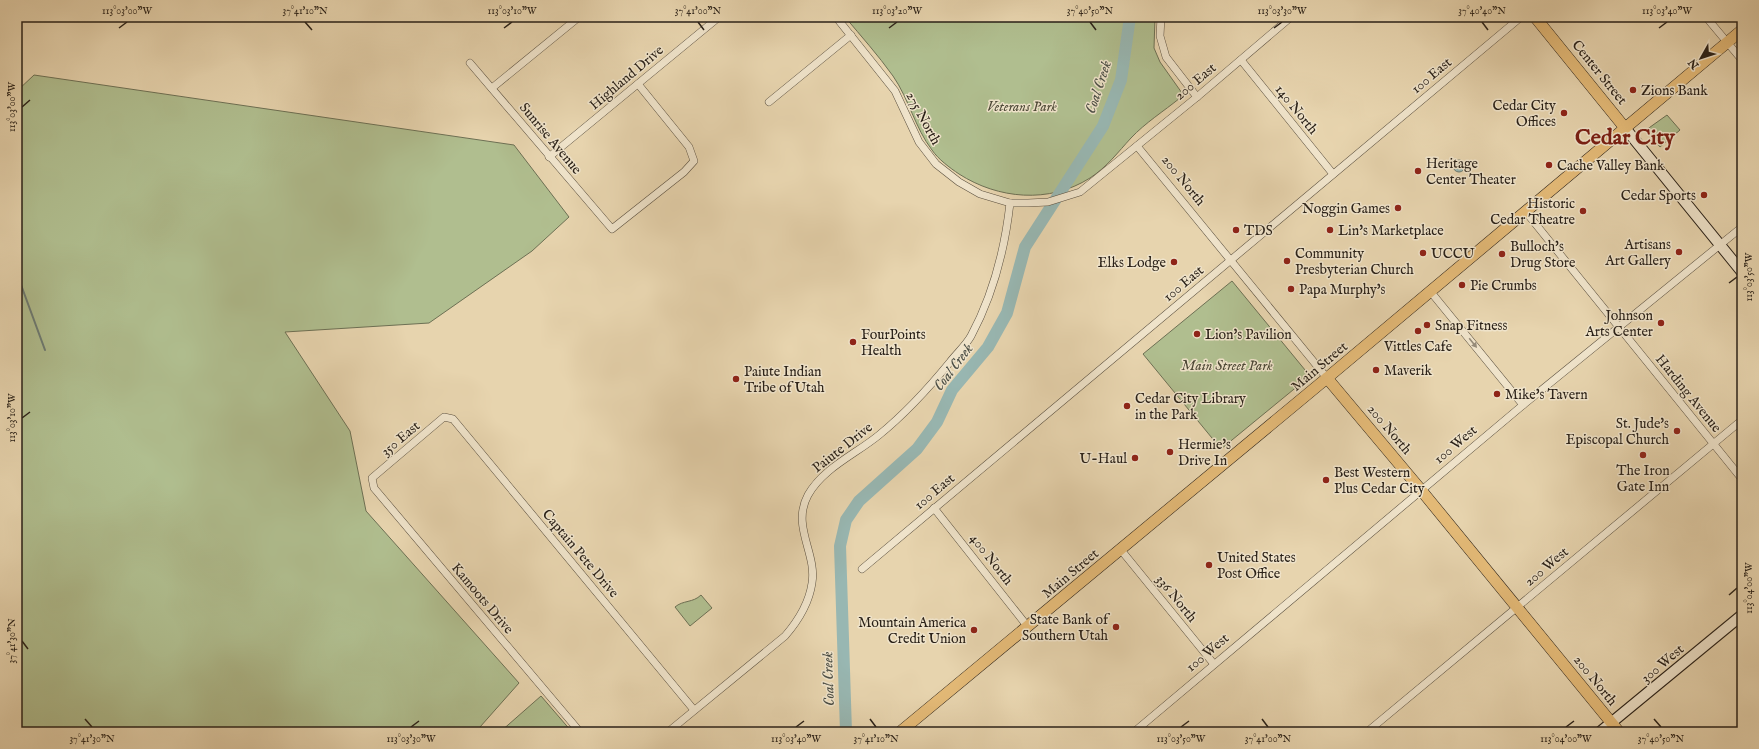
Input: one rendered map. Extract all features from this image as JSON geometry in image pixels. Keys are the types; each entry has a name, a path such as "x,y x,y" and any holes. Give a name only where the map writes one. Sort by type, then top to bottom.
{"main road":[{"name":"Center Street","path":"1535,17 1625,128"},
{"name":"Main Street","path":"900,732 1121,550 1742,30"},
{"path":"1625,128 1742,272"},
{"name":"200 North","path":"1327,378 1620,732"},
{"name":"300 West","path":"1600,732 1742,615"}],"street":[{"path":"492,88 580,17"},
{"name":"Highland Drive","path":"549,157 719,17"},
{"name":"275 North","path":"836,17 895,91 919,142 936,164 959,182 980,194 1010,203 1028,204 1048,202 1080,192"},
{"path":"1161,17 1160,36 1166,57 1197,97"},
{"name":"200 East","path":"1080,192 1197,97 1291,17"},
{"name":"100 East","path":"862,569 1521,17"},
{"path":"1706,17 1742,60"},
{"path":"769,102 851,35"},
{"name":"140 North","path":"1241,60 1333,174"},
{"name":"Sunrise Avenue","path":"470,63 612,229 684,172 694,160 689,147 638,84"},
{"name":"200 North","path":"1137,146 1327,378"},
{"name":"Paiute Drive","path":"668,732 785,636 794,625 807,604 812,582 809,553 801,516 808,495 824,474 877,436 906,412 971,337 988,298 1006,242 1010,203"},
{"name":"Harding Avenue","path":"1525,211 1742,479"},
{"name":"100 West","path":"1134,732 1213,663 1523,405 1742,226"},
{"path":"1430,291 1523,405"},
{"name":"Captain Pete Drive","path":"444,417 453,419 694,710"},
{"name":"350 East","path":"372,478 444,417"},
{"name":"200 West","path":"1367,732 1516,606 1742,420"},
{"name":"Kamoots Drive","path":"372,478 374,488 580,732"},
{"name":"400 North","path":"934,508 1028,626"},
{"name":"336 North","path":"1121,550 1213,663"}],"green space":[{"name":"Veterans Park","path":"845,17 1155,17 1154,48 1160,62 1182,93 1180,98 1142,127 1107,164 1090,178 1058,192 1041,195 1007,193 990,189 974,182 956,172 937,157 921,132 899,85"},
{"path":"34,75 514,145 569,217 532,251 429,323 285,332 350,431 366,511 519,683 480,727 483,732 17,732 17,91"},
{"path":"1667,115 1680,130 1660,147 1646,130"},
{"name":"Main Street Park","path":"1232,281 1310,376 1221,449 1143,354"},
{"path":"701,595 712,608 690,626 675,607 681,603 698,598"},
{"path":"541,696 572,732 500,732"}],"water":[{"path":"1457,160 1461,160 1465,166 1461,172 1457,172 1453,168 1453,164"}],"waterway":[{"name":"Coal Creek","path":"846,732 840,546 846,520 859,501 917,449 937,422 952,390 988,347 1007,313 1025,247 1103,126 1121,80 1130,17"},
{"path":"17,274 45,350"}],"place":[{"name":"Zions Bank","path":"1633,90"},
{"name":"Cedar City Offices","path":"1564,113"},
{"name":"Cache Valley Bank","path":"1549,165"},
{"name":"Heritage Center Theater","path":"1418,171"},
{"name":"Cedar Sports","path":"1704,195"},
{"name":"Noggin Games","path":"1398,208"},
{"name":"Historic Cedar Theatre","path":"1583,211"},
{"name":"TDS","path":"1236,230"},
{"name":"Lin's Marketplace","path":"1330,230"},
{"name":"Artisans Art Gallery","path":"1679,252"},
{"name":"UCCU","path":"1423,253"},
{"name":"Bulloch's Drug Store","path":"1502,254"},
{"name":"Community Presbyterian Church","path":"1287,261"},
{"name":"Elks Lodge","path":"1174,262"},
{"name":"Pie Crumbs","path":"1462,285"},
{"name":"Papa Murphy's","path":"1291,289"},
{"name":"Johnson Arts Center","path":"1661,323"},
{"name":"Snap Fitness","path":"1427,325"},
{"name":"Vittles Cafe","path":"1418,331"},
{"name":"Lion's Pavilion","path":"1197,334"},
{"name":"FourPoints Health","path":"853,342"},
{"name":"Maverik","path":"1376,370"},
{"name":"Paiute Indian Tribe of Utah","path":"736,379"},
{"name":"Mike's Tavern","path":"1497,394"},
{"name":"Cedar City Library in the Park","path":"1127,406"},
{"name":"St. Jude's Episcopal Church","path":"1677,431"},
{"name":"Hermie's Drive In","path":"1170,452"},
{"name":"The Iron Gate Inn","path":"1643,455"},
{"name":"U-Haul","path":"1135,458"},
{"name":"Best Western Plus Cedar City","path":"1326,480"},
{"name":"United States Post Office","path":"1209,565"},
{"name":"State Bank of Southern Utah","path":"1116,627"},
{"name":"Mountain America Credit Union","path":"974,630"}],"district":[{"name":"Cedar City","path":"1625,136"}]}
